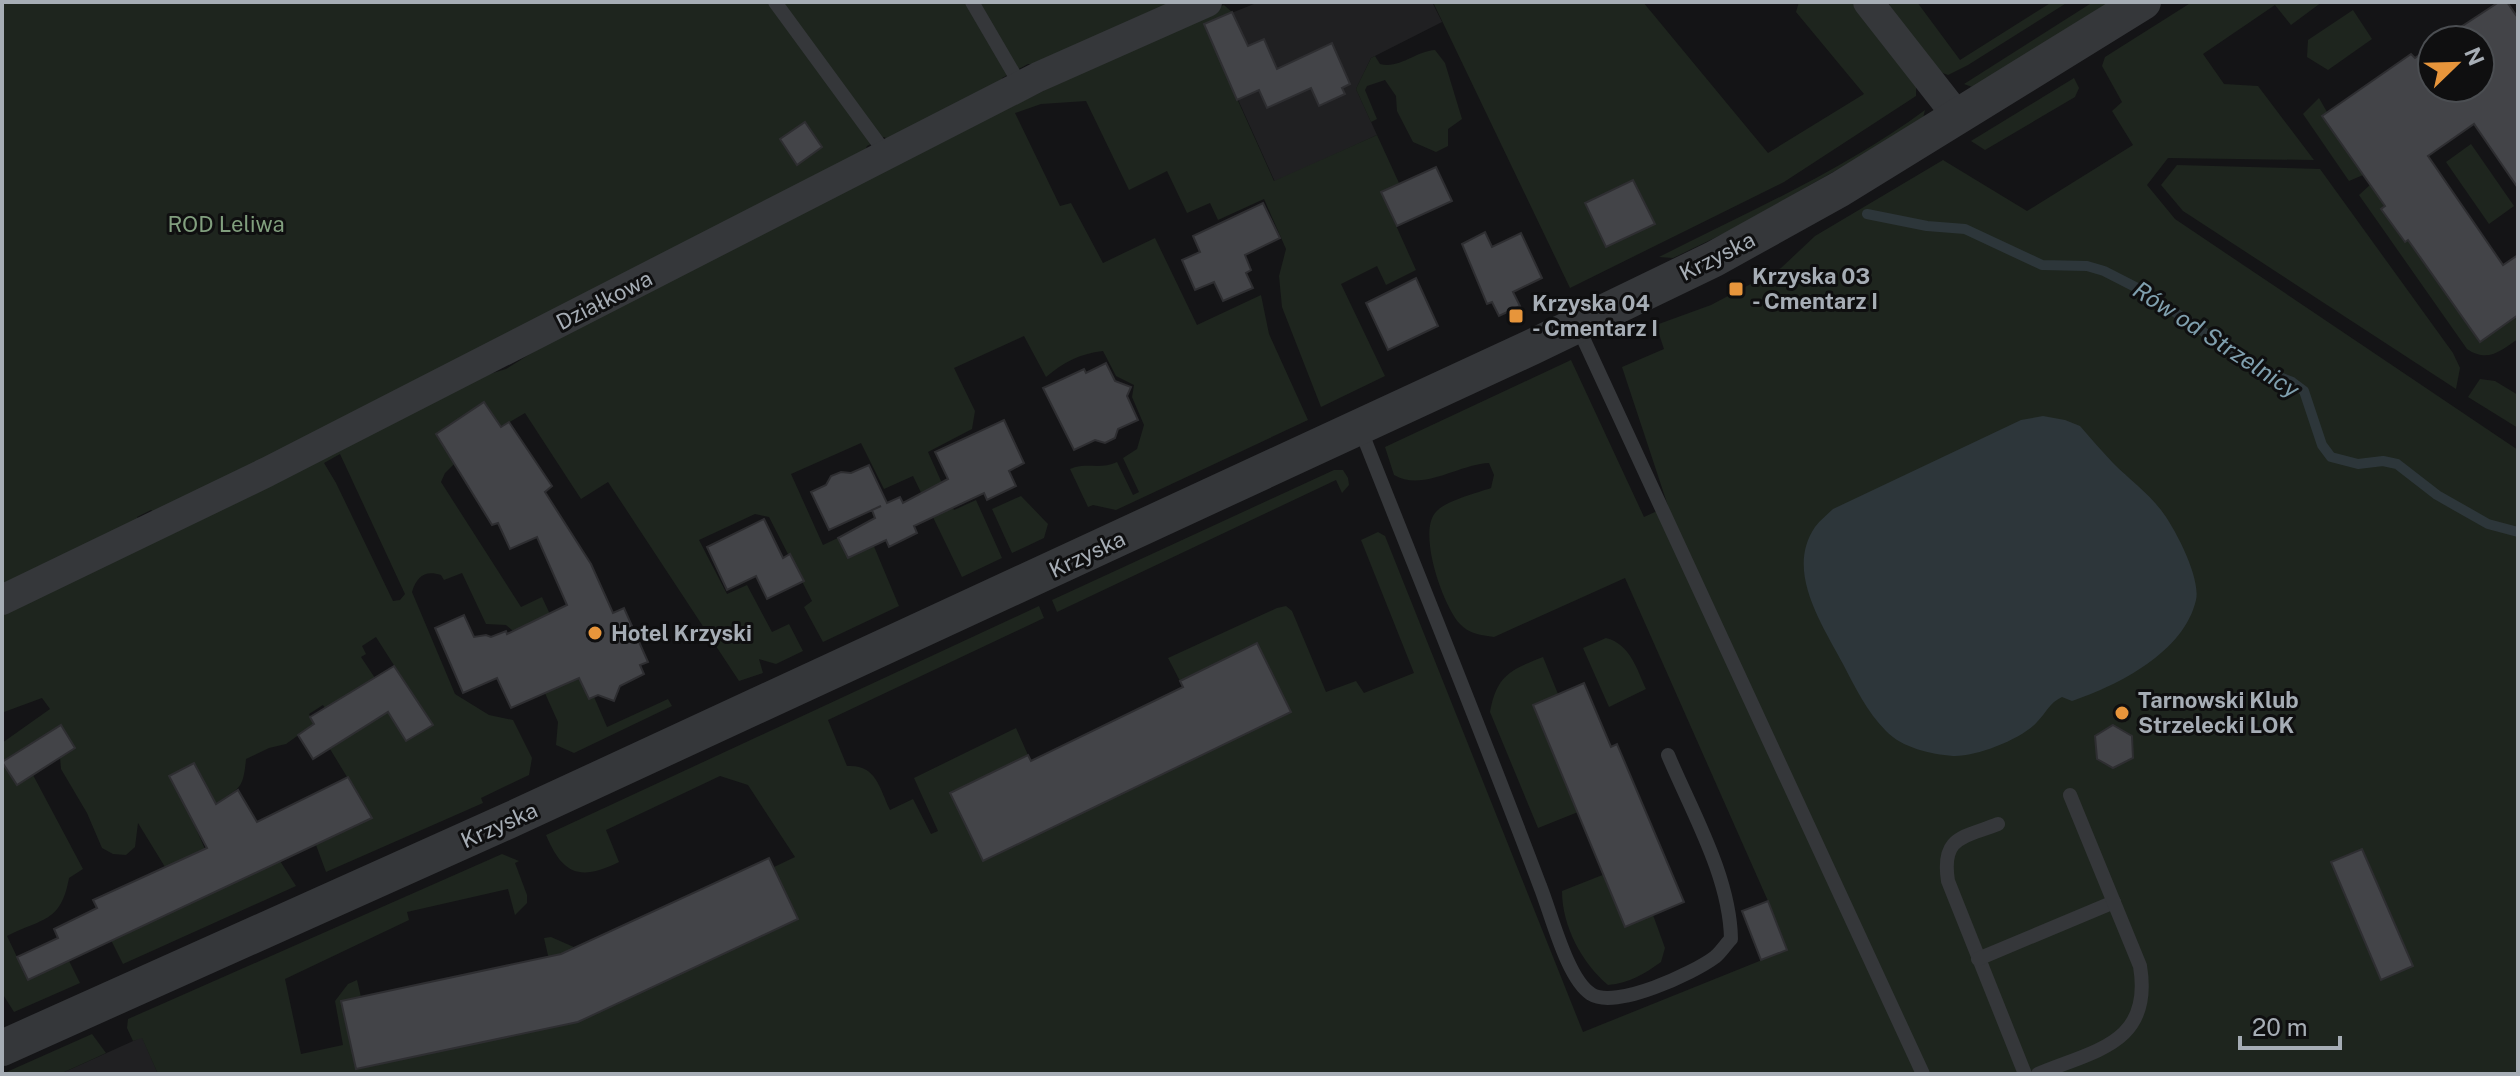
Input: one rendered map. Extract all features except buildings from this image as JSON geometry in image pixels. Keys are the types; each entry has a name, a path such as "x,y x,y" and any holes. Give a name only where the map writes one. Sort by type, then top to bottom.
{"street":[{"name":"Działkowa","path":"2,600 281,465 1021,86 1207,2"},
{"path":"1868,2 1958,117"},
{"name":"Krzyska","path":"2,1048 510,820 1577,325 1790,218 2143,2"}],"lane":[{"path":"775,2 887,155"},
{"path":"972,2 1021,86"},
{"path":"1577,325 1923,1074"},
{"path":"1360,427 1568,959 1582,987 1594,997 1608,999 1647,989 1716,956 1731,939 1731,912 1721,880 1668,755"},
{"path":"2038,1074 2117,1041 2130,1029 2139,1013 2144,989 2140,966 2070,795"},
{"path":"1998,824 1957,840 1946,855 1948,881 2025,1074"},
{"path":"1978,959 2114,902"}],"shaded area":[{"path":"1259,2 1432,2 1442,22 1371,58 1356,89 1377,135 1275,182 1204,24"},
{"path":"2043,416 2080,426 2161,510 2180,541 2195,579 2196,600 2189,619 2164,651 2147,664 2090,694 2072,701 2062,697 2058,699 2030,728 2010,740 1963,756 1936,754 1908,746 1886,731 1873,716 1817,615 1805,579 1807,544 1815,527 1833,509 2021,420"},
{"path":"142,1037 158,1074 60,1074"}],"green space":[{"name":"ROD Leliwa","path":"2,2 1180,2 1042,65 1028,64 1002,78 1002,85 890,141 884,137 867,146 864,154 157,515 151,510 137,517 142,524 2,593"},
{"path":"1433,2 1643,2 1768,153 1864,94 1796,12 1799,2 1854,2 1916,87 1916,96 1784,182 1570,288"},
{"path":"1890,2 1917,2 1960,60 2052,2 2068,2 1948,75 1937,71 1889,12"},
{"path":"2093,2 2116,2 1975,88 1964,84"},
{"path":"2192,2 2322,2 2291,25 2275,5 2203,54 2224,84 2258,86 2314,160 2168,158 2147,185 2175,219 2518,450 2518,1074 158,1074 142,1038 133,1041 127,1028 128,1019 502,854 519,861 515,863 527,895 527,903 515,915 508,889 407,912 409,920 285,979 301,1054 343,1045 335,1001 348,984 357,980 361,997 341,1002 356,1069 564,1025 544,938 551,937 576,948 605,1009 797,920 774,867 795,857 748,785 720,776 606,830 619,862 594,871 574,871 566,866 546,835 1039,606 1044,618 828,720 847,766 857,766 870,773 890,810 913,799 931,834 938,831 914,778 1016,728 1028,755 984,861 1290,712 1257,643 1180,681 1168,658 1277,608 1286,606 1292,611 1326,692 1356,681 1364,693 1414,673 1361,540 1378,532 1385,536 1583,1032 1787,950 1625,578 1494,637 1467,630 1453,615 1440,587 1431,553 1430,523 1439,509 1491,488 1494,475 1489,463 1429,479 1405,479 1394,475 1385,447 1571,360 1644,517 1668,506 1622,367 1664,349 1656,325 1711,305 1781,268 1815,236 1943,160 2027,211 2133,145 2112,111 2122,102 2102,66 2105,57"},
{"path":"1224,5 1232,12 1204,25 1274,181 1377,135 1399,183 1381,192 1416,270 1386,285 1377,266 1341,284 1385,376 1321,407 1282,307 1279,276 1286,249 1264,199 1218,220 1210,203 1187,213 1167,171 1129,190 1086,101 1041,104 1015,113 1060,206 1071,203 1103,263 1155,238 1197,325 1261,295 1269,334 1308,420 1116,510 1093,505 1088,507 1070,469 1117,462 1133,495 1139,492 1123,458 1137,449 1144,425 1132,397 1134,385 1116,376 1103,351 1072,360 1046,377 1024,336 954,368 975,411 972,429 928,452 954,510 976,500 1002,558 962,577 913,476 884,489 861,443 791,474 823,545 865,525 899,606 823,642 804,607 812,601 769,517 755,514 699,540 727,594 747,585 772,632 789,624 803,651 776,664 759,659 763,673 739,681 608,482 581,499 525,413 501,427 484,403 436,434 454,464 441,482 521,607 542,597 589,699 594,697 607,727 668,699 672,706 574,753 556,745 558,722 519,636 506,625 486,624 462,573 444,580 441,575 430,573 422,576 412,592 455,694 489,715 513,720 532,758 529,775 481,798 483,803 326,872 316,845 372,818 330,749 345,739 323,705 309,714 314,724 286,744 246,759 238,788 194,824 222,888 280,861 296,886 123,964 111,940 165,867 138,823 135,847 126,855 113,854 102,848 87,813 61,769 60,757 75,747 61,726 2,762 2,743 50,709 42,698 4,712 2,709 2,610 473,379 506,369 565,332 1184,21","holes":["340,454 405,594 400,600 393,601 324,463","376,637 432,725 407,741 369,682 375,678 361,657 366,654 362,646"]},
{"path":"2353,10 2372,39 2328,70 2307,57 2308,40"},
{"path":"1435,50 1445,63 1462,119 1448,129 1448,146 1436,152 1413,142 1397,111 1396,96 1385,80 1367,86 1365,90 1377,119 1371,122 1356,89 1371,58 1375,56 1380,64 1387,65"},
{"path":"2074,78 2079,88 2075,97 1985,150 1971,141"},
{"path":"2319,98 2363,175 2349,181 2303,114"},
{"path":"1925,110 1923,118 1909,129 1731,230 1673,258 1659,257 1829,171"},
{"path":"2471,144 2514,206 2489,224 2446,162"},
{"path":"2177,165 2320,169 2453,353 2460,368 2456,389 2183,211 2161,185"},
{"path":"2370,185 2404,242 2408,240 2479,342 2518,315 2518,339 2488,355 2467,349 2359,195"},
{"path":"2480,379 2495,381 2518,395 2518,428 2468,397"},
{"path":"1334,470 1343,470 1348,478 1349,485 1342,493 1336,480 1057,612 1052,600"},
{"path":"1021,496 1048,524 1044,538 1012,553 992,509"},
{"path":"1606,638 1627,652 1646,689 1609,707 1583,648"},
{"path":"1543,657 1558,694 1533,705 1578,812 1538,828 1490,712 1501,682 1514,670"},
{"path":"2,762 17,785 33,775 83,869 69,878 61,904 55,911 40,922 7,936 28,980 69,961 80,983 14,1012 2,993"},
{"path":"1605,874 1625,927 1653,915 1665,948 1661,962 1649,970 1630,980 1608,985 1590,966 1575,943 1566,917 1562,891"},
{"path":"92,1034 106,1053 60,1074 2,1074"}],"waterway":[{"name":"Rów od Strzelnicy","path":"1867,214 1927,226 1965,229 2042,265 2087,266 2104,271 2147,293 2253,366 2292,382 2304,391 2322,445 2331,457 2358,464 2383,461 2397,464 2437,495 2488,524 2518,532"}],"place":[{"name":"Krzyska 03 - Cmentarz I","path":"1736,289"},
{"name":"Krzyska 04 - Cmentarz I","path":"1516,316"},
{"name":"Hotel Krzyski","path":"595,633"},
{"name":"Tarnowski Klub Strzelecki LOK","path":"2122,713"}]}
